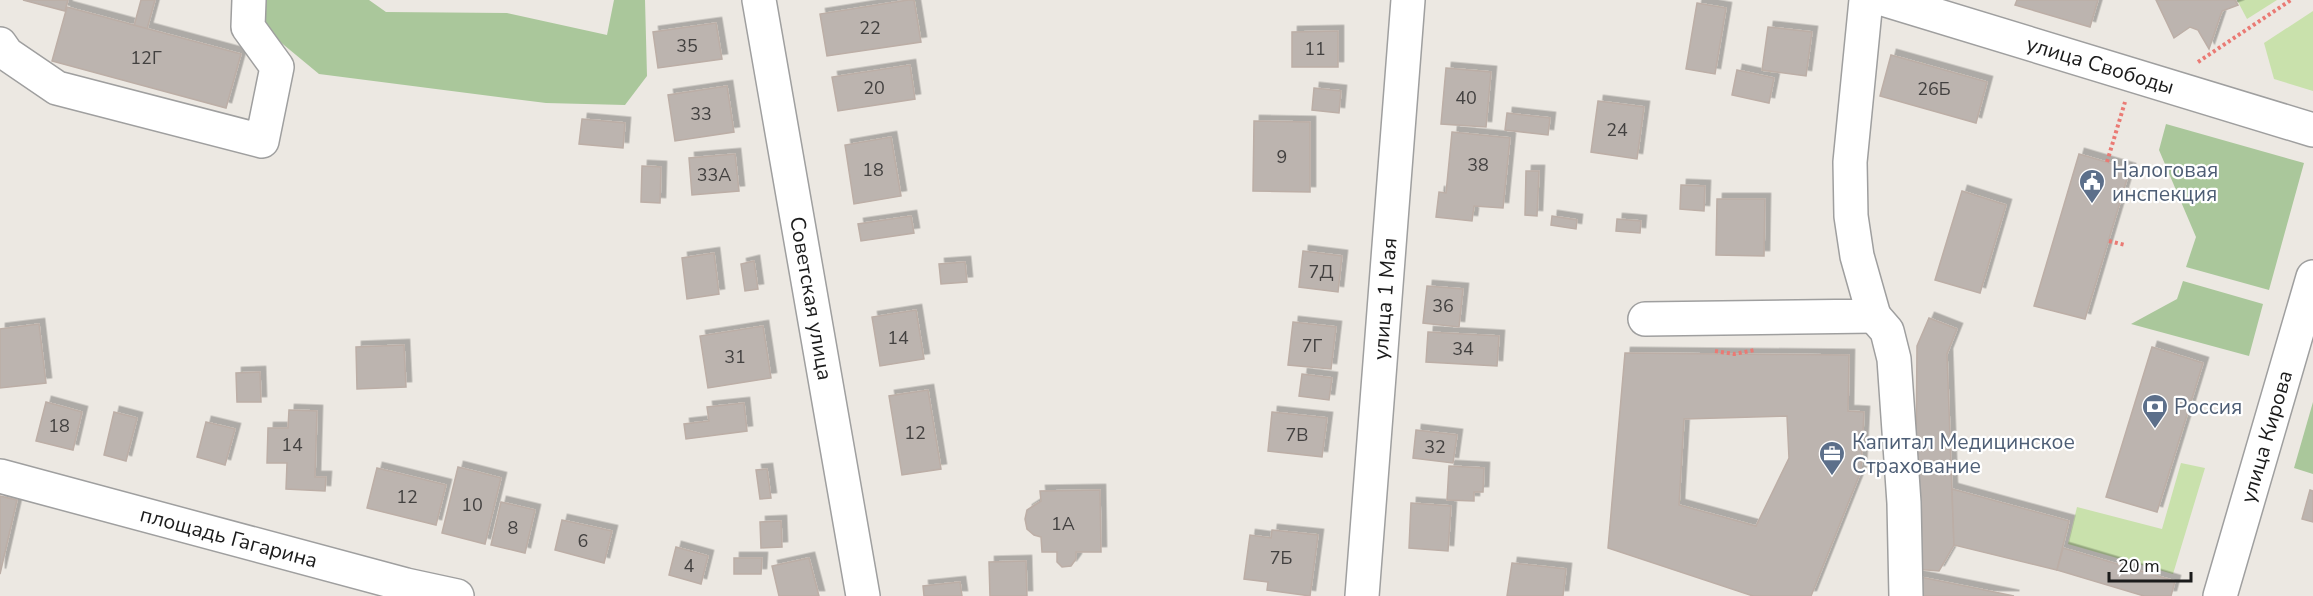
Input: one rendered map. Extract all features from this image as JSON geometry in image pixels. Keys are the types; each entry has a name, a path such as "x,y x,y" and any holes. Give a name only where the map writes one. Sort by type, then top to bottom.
{"street":[{"path":"0,44 7,54 57,88 262,141 277,67 248,27 249,0"},
{"name":"Советская улица","path":"759,0 863,596"},
{"name":"улица 1 Мая","path":"1362,596 1408,0"},
{"path":"1866,0 1850,162 1851,205 1857,256 1874,316 1887,331 1894,359 1904,503 1906,596"},
{"name":"улица Свободы","path":"1886,0 2313,130"},
{"name":"улица Кирова","path":"2220,596 2313,277"},
{"path":"1645,319 1874,316"},
{"name":"площадь Гагарина","path":"0,476 406,590 457,596"}],"path":[{"path":"2198,62 2291,0"},
{"path":"2107,162 2125,101"},
{"path":"2109,241 2125,245"}],"green space":[{"path":"251,0 369,0 386,12 507,13 607,35 614,0 645,0 647,76 625,105 546,103 319,74 249,16"},
{"path":"2237,0 2277,0 2247,19"},
{"path":"2313,11 2313,91 2274,79 2264,43"},
{"path":"2166,124 2304,163 2269,290 2186,267 2196,237 2159,150"},
{"path":"2183,281 2263,304 2249,356 2131,324 2177,299"},
{"path":"2313,402 2313,474 2294,468"},
{"path":"2181,463 2205,468 2173,574 2068,544 2077,507 2162,529"}],"building":[{"path":"23,0 68,0 65,11"},
{"path":"141,0 155,0 147,29 134,26"},
{"path":"914,0 921,42 827,56 820,14"},
{"path":"2017,0 2098,0 2090,27 2015,5"},
{"path":"2156,0 2235,0 2238,5 2222,11 2209,49 2198,30 2190,27 2174,38"},
{"path":"1697,3 1726,8 1715,74 1686,69"},
{"path":"67,7 241,54 226,108 52,61"},
{"path":"716,23 722,59 658,68 653,32"},
{"path":"1768,27 1812,32 1806,76 1762,70"},
{"path":"1338,31 1338,67 1292,67 1292,32"},
{"path":"1891,55 1987,82 1976,123 1880,96"},
{"path":"910,65 915,99 838,111 832,77"},
{"path":"1446,68 1491,72 1486,127 1441,124"},
{"path":"1737,70 1774,78 1769,103 1732,95"},
{"path":"727,86 734,132 675,141 668,95"},
{"path":"1314,88 1341,91 1339,113 1312,110"},
{"path":"1598,101 1644,107 1637,159 1591,152"},
{"path":"1507,113 1550,118 1548,135 1505,130"},
{"path":"582,119 625,123 623,148 579,144"},
{"path":"1254,121 1310,122 1310,192 1253,191"},
{"path":"1452,132 1510,138 1503,208 1474,206 1472,221 1436,217 1439,192 1446,193"},
{"path":"891,137 901,196 854,204 845,145"},
{"path":"735,154 739,191 692,195 689,158"},
{"name":"Налоговая инспекция","path":"2079,154 2130,169 2085,319 2034,306"},
{"path":"642,166 661,167 660,203 641,202"},
{"path":"1526,171 1539,171 1537,216 1525,215"},
{"path":"1681,185 1705,186 1704,211 1680,209"},
{"path":"1962,191 2006,205 1980,293 1935,280"},
{"path":"1717,199 1765,199 1764,256 1716,255"},
{"path":"911,216 914,233 861,241 858,224"},
{"path":"1552,216 1577,220 1576,229 1551,225"},
{"path":"1617,219 1641,221 1640,233 1616,231"},
{"path":"1303,251 1342,256 1338,292 1299,287"},
{"path":"714,253 719,294 687,299 682,258"},
{"path":"754,261 758,289 745,291 741,264"},
{"path":"965,262 967,282 941,284 939,264"},
{"path":"1427,286 1463,289 1459,327 1423,323"},
{"path":"916,310 924,359 880,366 872,317"},
{"path":"1929,318 1957,329 1947,354 1954,545 1939,571 1915,569 1917,346"},
{"path":"1293,322 1336,327 1331,369 1288,365"},
{"path":"39,324 46,383 0,388 0,329"},
{"path":"763,326 771,378 708,388 700,336"},
{"path":"1428,332 1499,336 1497,366 1426,362"},
{"path":"404,345 406,387 357,389 356,347"},
{"name":"Россия","path":"2152,347 2203,363 2157,512 2106,497"},
{"path":"1625,353 1849,355 1848,411 1864,412 1861,471 1811,596 1753,596 1608,548","holes":["1787,416 1789,458 1756,526 1679,505 1684,419"]},
{"path":"260,372 261,402 237,402 236,373"},
{"path":"1302,374 1332,378 1329,400 1299,396"},
{"path":"928,390 941,469 902,475 889,396"},
{"path":"46,402 82,412 73,450 36,441"},
{"path":"744,403 747,431 686,439 684,424 709,421 707,407"},
{"path":"289,410 317,411 315,477 326,477 325,491 286,489 287,463 267,463 268,428 288,428"},
{"path":"114,412 137,418 126,461 104,455"},
{"path":"1272,412 1327,418 1322,457 1268,451"},
{"path":"206,422 235,429 225,465 197,457"},
{"path":"1416,430 1457,435 1453,463 1413,458"},
{"path":"1449,466 1484,468 1483,492 1474,492 1474,501 1447,500"},
{"path":"458,467 501,478 485,544 442,533"},
{"path":"377,468 446,485 436,525 367,508"},
{"path":"767,469 771,498 760,499 756,470"},
{"path":"1952,489 2069,521 2057,570 1954,545"},
{"path":"1100,490 1101,552 1076,552 1076,559 1071,566 1062,567 1057,562 1057,552 1042,552 1041,537 1027,529 1025,519 1027,510 1041,501 1040,491"},
{"path":"2310,490 2313,491 2313,522 2302,519"},
{"path":"0,496 17,500 0,574"},
{"path":"501,502 535,510 525,553 491,545"},
{"path":"1411,503 1451,506 1448,551 1409,548"},
{"path":"562,520 612,531 604,563 555,550"},
{"path":"781,521 782,547 761,548 760,522"},
{"path":"1272,530 1318,535 1310,596 1267,590 1268,582 1244,579 1250,535 1271,538"},
{"path":"676,547 708,556 701,584 669,575"},
{"path":"2063,548 2175,581 2171,596 2144,596 2057,570"},
{"path":"734,558 762,558 761,574 734,574"},
{"path":"809,558 819,596 779,596 772,566"},
{"path":"1026,561 1027,596 990,596 989,562"},
{"path":"1512,563 1566,569 1563,596 1507,596"},
{"path":"1915,576 2014,596 1911,596"},
{"path":"960,582 962,596 924,596 923,586"}],"place":[{"name":"Налоговая инспекция","path":"2092,205"},
{"name":"Россия","path":"2155,430"},
{"name":"Капитал Медицинское Страхование","path":"1832,477"}]}
